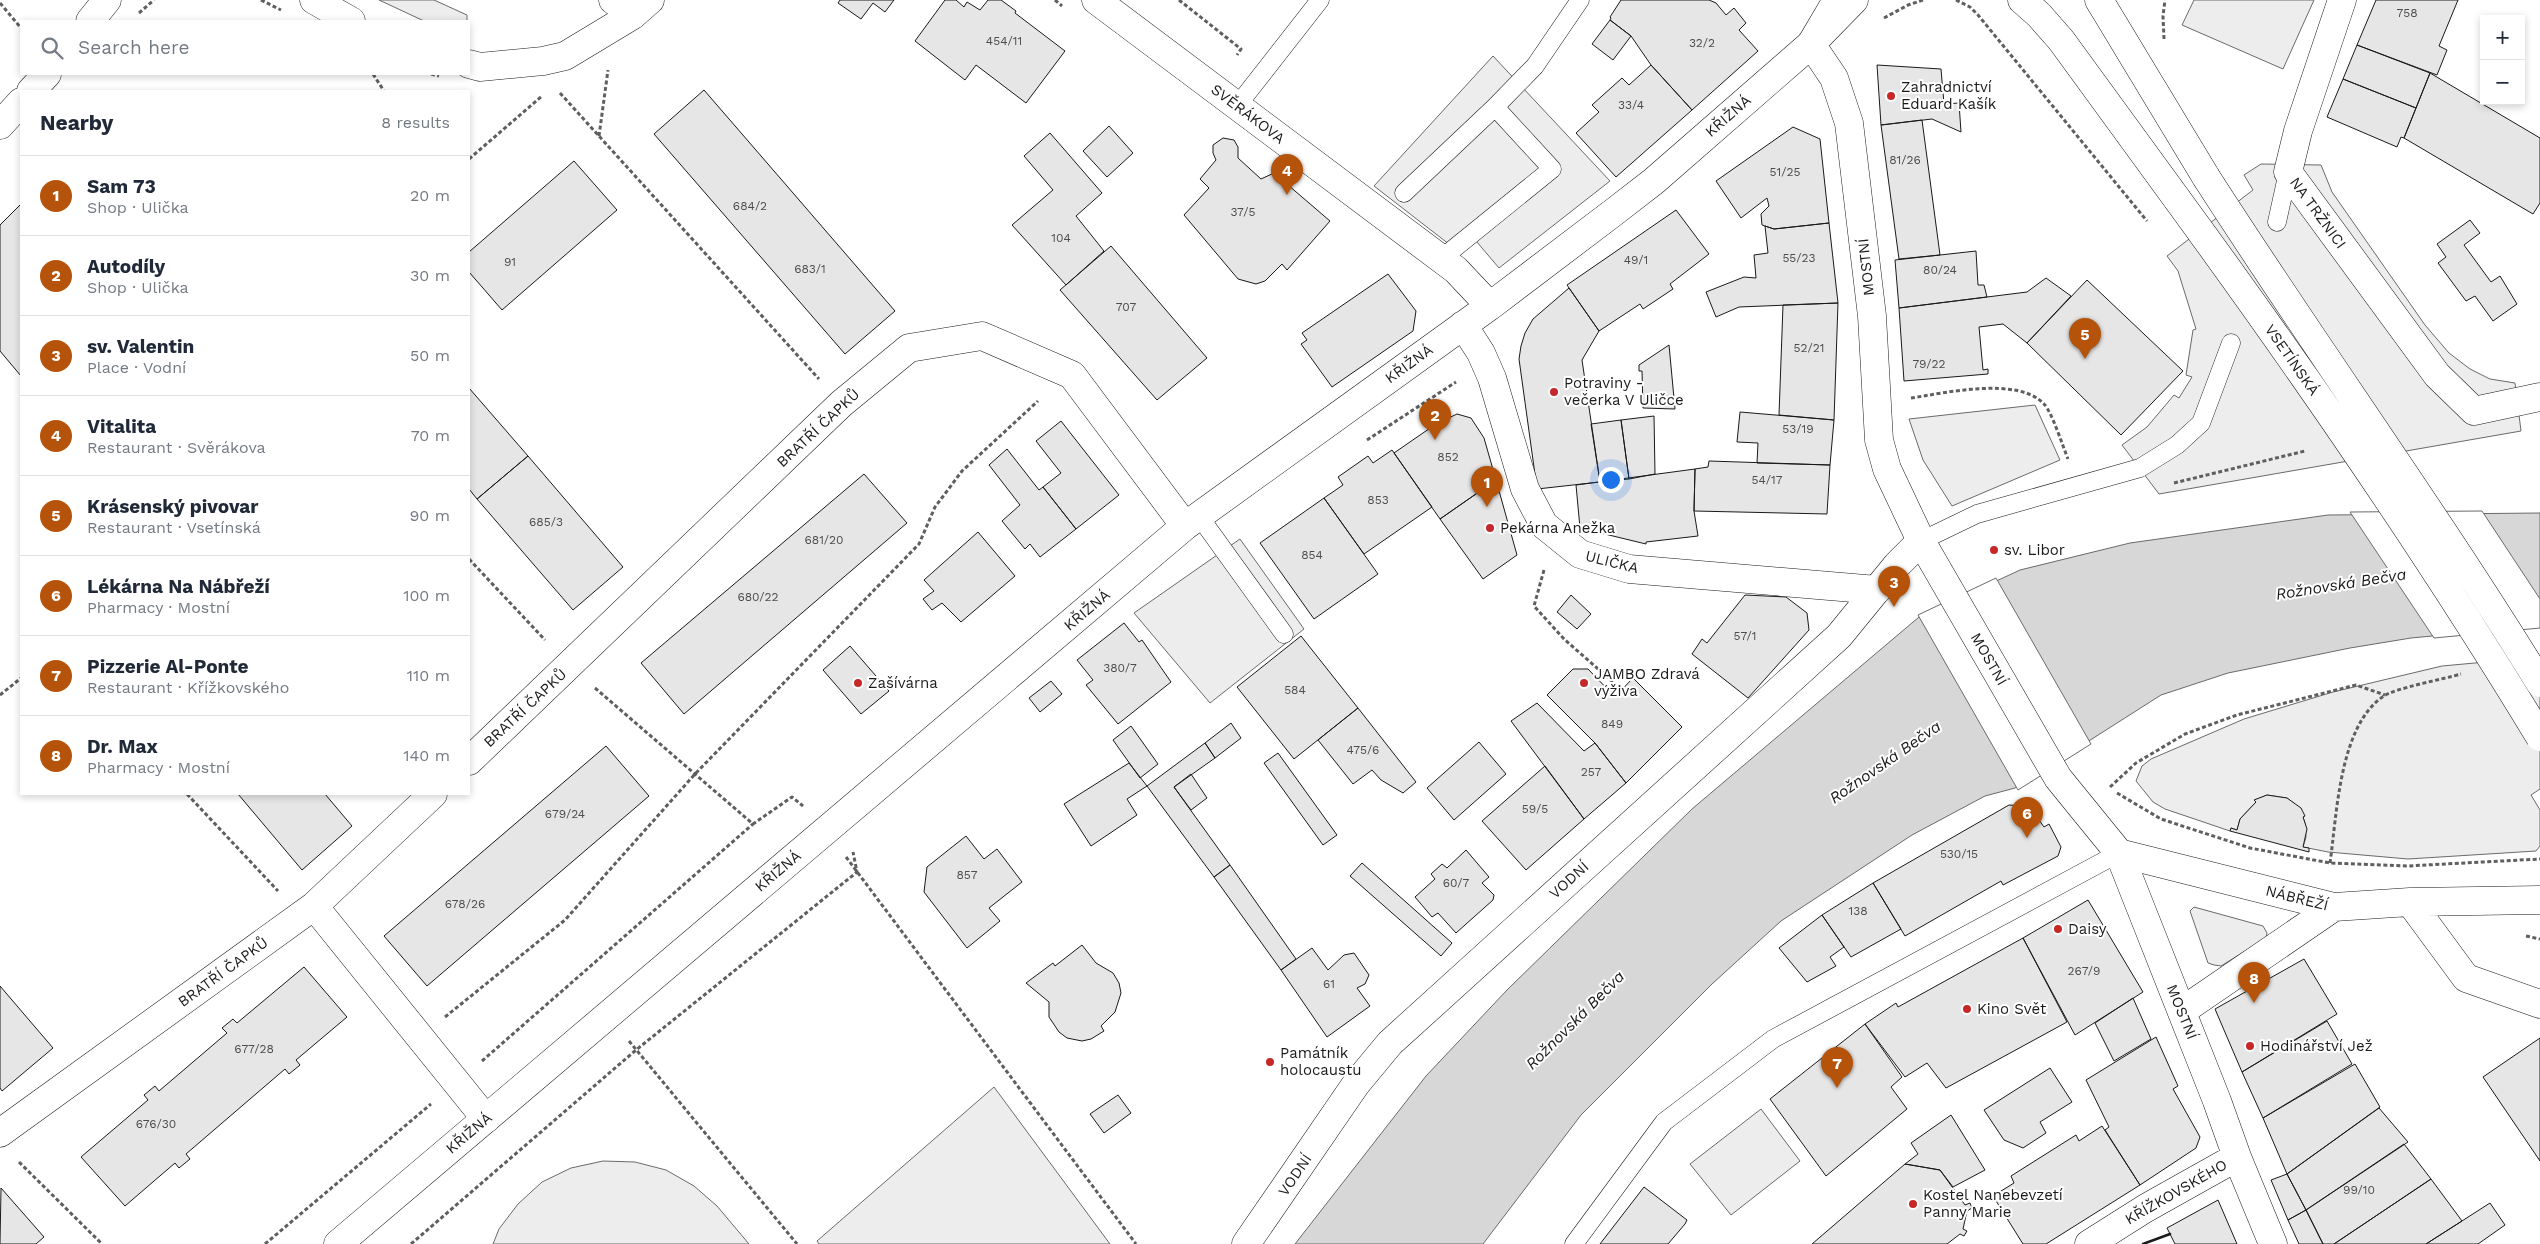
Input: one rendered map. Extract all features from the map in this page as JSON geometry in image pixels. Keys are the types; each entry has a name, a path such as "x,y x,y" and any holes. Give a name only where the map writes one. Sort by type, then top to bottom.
{"street":[{"path":"91,20 107,0"},
{"path":"314,0 349,20"},
{"name":"SVĚRÁKOVA","path":"1096,0 1441,259 1468,281 1490,306"},
{"path":"1811,44 1837,0"},
{"name":"KŘIŽNÁ","path":"338,1244 1192,521 1490,306 1654,180 1811,44 1854,0"},
{"name":"VSETÍNSKÁ","path":"2022,0 2039,15 2061,40 2177,199 2378,482 2540,737"},
{"name":"VSETÍNSKÁ","path":"2100,0 2206,177 2298,318 2449,539 2540,683"},
{"name":"NA TRŽNICI","path":"2342,0 2298,131 2288,172 2437,375 2474,411 2540,397"},
{"path":"470,64 480,66 544,62 565,56 632,5"},
{"name":"MOSTNÍ","path":"1811,44 1834,78 1849,123 1872,316 1879,440 1892,481 1921,541 2058,778 2119,853 2182,1011 2236,1157 2273,1244"},
{"path":"32,90 46,75"},
{"path":"0,125 20,103"},
{"name":"ULIČKA","path":"1463,325 1481,353 1492,378 1525,489 1544,525 1580,554 1630,568 1877,590"},
{"name":"BRATŘÍ ČAPKŮ","path":"470,760 841,404 909,348 982,336 1072,375 1192,521"},
{"name":"VODNÍ","path":"1246,1244 1356,1084 1390,1043 1839,636 1921,541"},
{"name":"BRATŘÍ ČAPKŮ","path":"0,1133 307,911 433,795"},
{"name":"NÁBŘEŽÍ","path":"2119,853 2334,907 2410,902 2540,900"},
{"path":"2410,902 2466,978 2540,1004"},
{"path":"2182,1011 2334,907"},
{"path":"307,911 457,1082 486,1118"},
{"name":"KŘÍŽKOVSKÉHO","path":"2090,1244 2146,1208 2236,1157"}],"lane":[{"path":"1237,106 1320,0"},
{"path":"1404,193 1495,107 1535,66 1580,0"},
{"path":"1441,259 1552,170 1495,107"},
{"path":"2277,222 2288,172"},
{"path":"1921,541 1977,514 2140,468 2177,445 2201,423 2231,343"},
{"path":"1192,521 1284,634"},
{"path":"1574,1244 1664,1122 1773,1039 2119,853"}],"path":[{"path":"138,14 154,0"},
{"path":"1179,0 1241,49 1212,87"},
{"path":"1880,21 1894,11 1923,0"},
{"path":"1956,0 1970,7 1978,15 2146,221"},
{"path":"0,3 20,27"},
{"path":"544,62 556,88 841,404"},
{"path":"599,136 608,67"},
{"path":"374,75 383,90"},
{"path":"470,158 541,97 556,88"},
{"path":"1366,440 1457,382 1492,378"},
{"path":"1904,398 1970,390 2005,389 2028,392 2044,404 2080,485"},
{"path":"437,1023 565,920 695,774 919,544 935,508 962,470 1038,401"},
{"path":"1554,533 1534,606 1564,639 1622,690"},
{"path":"470,560 570,666 753,824"},
{"path":"2330,863 2347,752 2358,723 2370,707 2385,695 2462,674"},
{"path":"0,695 20,679"},
{"path":"2109,787 2136,762 2177,739 2237,715 2356,685 2385,695"},
{"path":"188,795 307,911"},
{"path":"266,1244 457,1082 753,824 792,797 827,830 1136,1244"},
{"path":"2131,804 2161,819 2250,848 2330,863 2407,866 2540,859"},
{"path":"853,843 857,872"},
{"path":"410,1244 636,1050 857,872"},
{"path":"2522,936 2540,939"},
{"path":"608,1016 797,1244"},
{"path":"14,1157 102,1244"}],"shaded area":[{"path":"379,0 434,0 467,15 467,20 422,20"},
{"path":"2194,0 2314,0 2283,69 2182,25"},
{"path":"1493,56 1610,181 1499,268 1471,235 1454,248 1374,186"},
{"path":"2261,164 2321,165 2332,192 2425,325 2449,353 2470,369 2490,379 2515,383 2521,431 2159,494 2122,445 2147,427 2174,395 2179,398 2192,377 2186,375 2193,330 2196,329 2178,271 2167,256 2253,190 2244,175"},
{"path":"2035,405 2060,460 1952,506 1923,460 1909,419"},
{"path":"1240,539 1304,629 1210,703 1134,613"},
{"path":"2540,657 2540,789 2531,795 2540,810 2540,846 2536,851 2408,859 2328,852 2303,847 2306,837 2305,823 2300,808 2287,798 2267,795 2255,800 2256,802 2240,819 2237,830 2231,828 2230,831 2165,809 2153,802 2136,781 2142,766 2151,759 2244,719 2333,692 2442,666"},
{"path":"2194,907 2263,926 2267,933 2266,938 2221,966 2208,963 2190,911"},
{"path":"994,1087 1110,1244 819,1244 817,1241"},
{"path":"1761,1109 1800,1161 1731,1215 1690,1164"},
{"path":"603,1161 635,1162 666,1170 694,1186 717,1206 749,1244 493,1244 499,1229 518,1204 542,1182 571,1168"}],"water":[{"name":"Rožnovská Bečva","path":"2540,513 2540,626 2411,638 2350,648 2228,673 2161,695 2015,788 1985,796 1912,835 1781,921 1712,984 1581,1115 1483,1244 1295,1244 1426,1076 1507,990 1692,809 1919,617 2020,570 2130,543 2328,515"}],"pier":[{"path":"2482,511 2540,599 2540,628 2434,638 2350,512"},
{"path":"1996,578 2091,744 2018,790 1918,615"}],"building":[{"path":"840,0 894,0 885,12 873,3 861,19 838,3"},
{"path":"945,0 956,0 964,7 967,2 980,10 988,0 1001,0 1065,51 1026,103 976,65 965,80 915,41"},
{"path":"1621,0 1709,0 1716,3 1726,15 1734,8 1746,23 1739,30 1758,51 1692,110 1651,65 1631,36 1610,20"},
{"path":"2376,0 2458,0 2439,46 2447,50 2437,75 2357,45"},
{"path":"1610,20 1631,36 1613,60 1592,44"},
{"path":"2357,45 2430,73 2416,108 2343,79"},
{"path":"1651,65 1692,110 1616,177 1576,133 1599,112 1592,105 1622,78 1629,85"},
{"path":"1877,65 1941,69 1944,104 1959,103 1961,132 1932,119 1881,125"},
{"path":"2430,73 2480,103 2480,105 2484,105 2540,138 2540,203 2533,214 2404,138"},
{"path":"2343,79 2416,108 2404,138 2401,137 2397,147 2327,117"},
{"path":"704,90 895,311 845,354 654,134"},
{"path":"1922,120 1940,255 1899,259 1881,125"},
{"path":"1109,126 1133,153 1107,177 1083,151"},
{"path":"1793,127 1820,139 1829,223 1774,229 1762,225 1761,214 1769,206 1767,198 1741,218 1716,181"},
{"path":"1050,133 1102,193 1076,216 1104,251 1066,285 1012,225 1053,190 1024,156"},
{"path":"1223,138 1234,140 1238,147 1238,158 1261,179 1274,173 1330,221 1287,270 1282,264 1265,281 1256,284 1238,279 1184,215 1209,188 1200,179 1216,160 1213,153 1213,145"},
{"path":"574,161 617,210 502,310 470,273 470,251"},
{"path":"20,205 20,375 0,351 0,225"},
{"path":"1676,210 1709,254 1670,284 1673,289 1643,309 1640,304 1599,331 1567,285"},
{"path":"2470,220 2480,233 2464,245 2491,282 2500,276 2517,304 2493,321 2475,296 2466,301 2438,263 2446,257 2437,244"},
{"path":"1829,223 1838,303 1739,307 1716,317 1706,292 1744,277 1756,278 1754,255 1768,253 1765,226 1774,229"},
{"path":"1111,246 1207,358 1157,400 1060,290"},
{"path":"1976,251 1978,285 1984,285 1987,297 1899,308 1895,260"},
{"path":"1388,274 1416,311 1413,331 1332,387 1301,344 1307,340 1302,333"},
{"path":"2046,278 2071,296 2027,343 2003,324 1979,327 1983,370 1988,369 1988,374 1904,381 1899,308 2027,292"},
{"path":"2087,280 2183,371 2121,435 2027,343"},
{"path":"1569,288 1599,331 1582,360 1600,482 1537,489 1519,359 1521,346 1525,333 1533,319"},
{"path":"1838,303 1834,420 1779,415 1783,305"},
{"path":"1669,345 1675,409 1643,408 1642,371 1639,371 1639,365"},
{"path":"470,389 528,456 477,499 470,490"},
{"path":"1740,412 1834,420 1830,465 1757,463 1758,443 1737,442"},
{"path":"1457,414 1471,418 1484,438 1496,480 1440,519 1394,453 1436,424"},
{"path":"1654,416 1655,474 1629,479 1621,420"},
{"path":"1621,420 1629,479 1600,482 1591,424"},
{"path":"1061,421 1119,495 1076,529 1043,487 1061,473 1036,441"},
{"path":"1007,449 1039,490 1043,487 1076,529 1040,557 1030,544 1025,549 1002,521 1020,505 989,465"},
{"path":"1392,450 1432,507 1364,554 1324,498 1343,485 1338,477 1368,456 1373,463"},
{"path":"528,456 623,567 573,610 477,499"},
{"path":"1709,461 1830,465 1827,514 1694,511 1695,469 1708,467"},
{"path":"1695,469 1694,511 1698,536 1646,542 1646,544 1580,528 1576,485"},
{"path":"864,474 907,523 684,714 641,663"},
{"path":"1496,480 1517,555 1483,579 1440,519"},
{"path":"1324,498 1378,574 1314,619 1260,543"},
{"path":"978,532 1015,576 961,622 942,603 932,610 923,599 934,591 924,580"},
{"path":"1571,595 1591,614 1577,629 1557,612"},
{"path":"1745,595 1786,597 1807,613 1809,630 1748,698 1692,654 1702,639 1707,643"},
{"path":"1124,623 1139,642 1142,640 1171,682 1118,724 1086,685 1093,680 1077,660"},
{"path":"1301,636 1358,708 1294,759 1237,687"},
{"path":"850,646 889,691 861,714 823,670"},
{"path":"1573,669 1588,669 1615,697 1633,678 1682,727 1626,783 1595,743 1547,695"},
{"path":"1051,681 1062,694 1040,712 1029,698"},
{"path":"1537,703 1584,751 1595,743 1626,783 1584,819 1511,721"},
{"path":"1358,708 1416,782 1403,793 1381,780 1372,770 1353,784 1318,740"},
{"path":"1231,723 1241,738 1215,758 1205,743"},
{"path":"1131,726 1158,764 1140,778 1113,740"},
{"path":"1479,742 1506,774 1454,820 1427,788"},
{"path":"1205,743 1215,758 1174,787 1230,865 1214,877 1147,786"},
{"path":"606,746 649,796 427,986 384,936"},
{"path":"1278,753 1337,835 1323,845 1264,763"},
{"path":"1129,763 1147,786 1127,799 1137,815 1091,846 1064,804"},
{"path":"1545,766 1584,819 1526,870 1482,821"},
{"path":"1191,774 1207,798 1191,810 1174,787"},
{"path":"239,795 326,795 352,826 302,870"},
{"path":"2267,795 2287,798 2301,808 2305,816 2303,817 2307,829 2303,847 2309,848 2309,852 2230,831 2231,828 2237,830 2240,819 2256,802 2254,800"},
{"path":"2009,805 2024,806 2032,810 2044,827 2049,824 2061,847 2058,856 2003,885 2001,881 1905,936 1873,883"},
{"path":"966,836 984,859 997,849 1022,882 989,908 1000,921 967,948 924,892 927,867"},
{"path":"1466,850 1489,877 1482,883 1494,895 1493,900 1456,933 1438,913 1432,917 1415,897 1435,879 1431,874 1442,864 1447,868"},
{"path":"1362,863 1452,943 1441,956 1350,876"},
{"path":"1230,865 1296,959 1281,970 1214,877"},
{"path":"1873,883 1901,929 1851,957 1822,915"},
{"path":"2088,900 2143,992 2075,1035 2023,938"},
{"path":"1822,915 1844,947 1830,957 1836,966 1807,982 1779,948"},
{"path":"2023,938 2067,1022 1946,1088 1927,1063 1905,1077 1865,1024 1896,1003 1898,1007"},
{"path":"1082,945 1096,963 1113,973 1119,983 1121,993 1115,1012 1101,1026 1104,1031 1091,1039 1082,1041 1067,1038 1059,1032 1049,1017 1049,1002 1026,983 1053,963 1055,966"},
{"path":"1312,948 1328,970 1344,955 1354,953 1369,975 1365,984 1357,988 1370,1006 1327,1037 1281,970"},
{"path":"2304,959 2337,1014 2242,1072 2215,1009"},
{"path":"304,967 347,1017 296,1060 300,1065 289,1074 285,1069 186,1154 190,1159 179,1168 175,1163 125,1206 81,1157 148,1100 144,1095 155,1086 159,1091 227,1033 222,1028 233,1019 237,1023"},
{"path":"0,986 53,1048 2,1091 0,1088"},
{"path":"2133,998 2151,1039 2114,1061 2095,1023"},
{"path":"2327,1021 2352,1064 2263,1118 2242,1072"},
{"path":"1865,1024 1902,1077 1891,1087 1907,1109 1826,1176 1770,1099"},
{"path":"2156,1037 2178,1086 2173,1089 2200,1137 2196,1148 2140,1185 2105,1130 2109,1127 2086,1080"},
{"path":"2540,1038 2540,1161 2483,1077"},
{"path":"2355,1064 2380,1107 2287,1174 2263,1118"},
{"path":"2050,1068 2072,1102 2040,1122 2046,1133 2023,1148 2004,1140 1984,1110"},
{"path":"1118,1095 1131,1113 1104,1133 1090,1114"},
{"path":"2379,1108 2408,1142 2306,1210 2287,1174"},
{"path":"1951,1115 1985,1170 1953,1187 1940,1170 1905,1164 1918,1154 1911,1143"},
{"path":"2102,1126 2140,1185 2046,1244 2023,1244 1993,1196 2014,1183 2011,1176 2076,1135 2079,1141"},
{"path":"2404,1144 2431,1179 2334,1244 2323,1244 2306,1210"},
{"name":"Kostel Nanebevzetí Panny Marie","path":"1905,1164 1940,1170 1965,1205 1970,1203 1972,1208 1967,1211 1963,1229 1967,1231 1964,1236 1960,1234 1947,1244 1812,1244"},
{"path":"2287,1174 2306,1210 2288,1220 2271,1180"},
{"path":"2431,1179 2462,1221 2426,1244 2334,1244"},
{"path":"1644,1187 1687,1220 1685,1224 1668,1244 1600,1244"},
{"path":"1,1188 44,1237 36,1244 0,1244"},
{"path":"2218,1200 2237,1244 2175,1244 2167,1228"},
{"path":"2490,1203 2505,1225 2478,1244 2426,1244"},
{"path":"2306,1210 2323,1244 2299,1244 2288,1220"}],"wall":[{"path":"2143,1244 2170,1234"}],"place":[{"name":"Zahradnictví Eduard Kašík","path":"1891,96"},
{"name":"Vitalita","path":"1287,195"},
{"name":"Krásenský pivovar","path":"2085,359"},
{"name":"Potraviny - večerka V Uličce","path":"1554,392"},
{"name":"Autodíly","path":"1435,440"},
{"name":"Sam 73","path":"1487,507"},
{"name":"Pekárna Anežka","path":"1490,528"},
{"name":"sv. Libor","path":"1994,550"},
{"name":"sv. Valentin","path":"1894,607"},
{"name":"Zašívárna","path":"858,683"},
{"name":"JAMBO Zdravá výživa","path":"1584,683"},
{"name":"Lékárna Na Nábřeží","path":"2027,838"},
{"name":"Daisy","path":"2058,929"},
{"name":"Dr. Max","path":"2254,1003"},
{"name":"Kino Svět","path":"1967,1009"},
{"name":"Hodinářství Jež","path":"2250,1046"},
{"name":"Památník holocaustu","path":"1270,1062"},
{"name":"Pizzerie Al-Ponte","path":"1837,1088"},
{"name":"Kostel Nanebevzetí Panny Marie","path":"1913,1204"}]}
